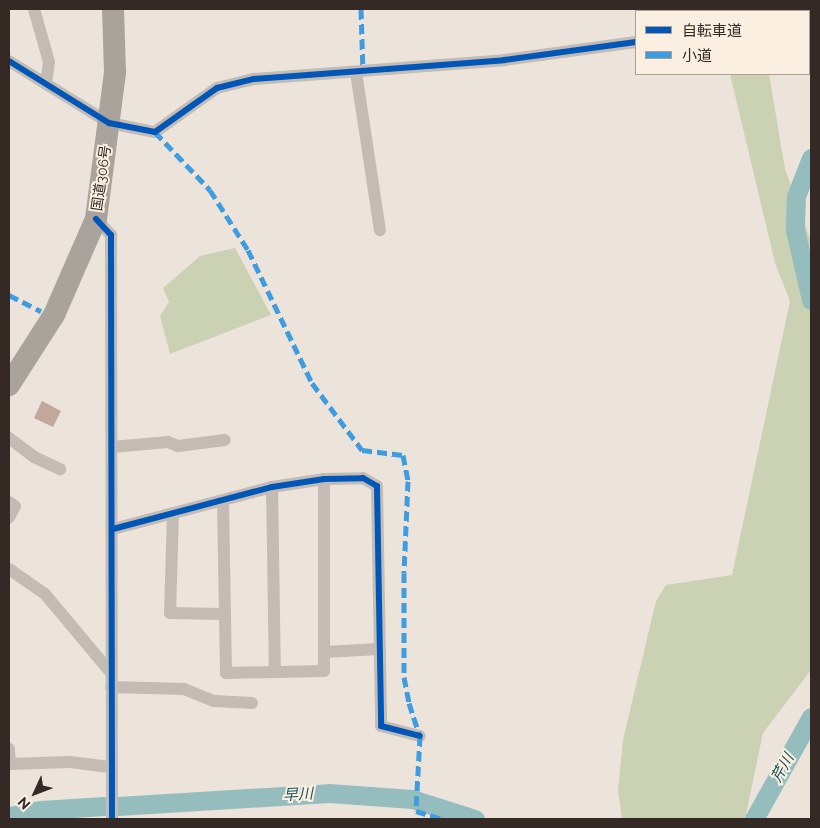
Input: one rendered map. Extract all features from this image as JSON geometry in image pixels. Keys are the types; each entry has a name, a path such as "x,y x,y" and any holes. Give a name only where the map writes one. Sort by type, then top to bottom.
{"highway":[{"name":"国道306号","path":"9,385 54,315 96,219 115,72 113,9"}],"street":[{"path":"34,9 49,62 46,84"},
{"path":"9,61 109,123 155,132 217,88 254,79 504,60 635,42"},
{"path":"356,72 380,230"},
{"path":"96,219 111,235 113,528 110,767 112,819"},
{"path":"9,438 34,457 60,469"},
{"path":"112,447 168,442 178,446 225,440"},
{"path":"113,528 272,487 324,479 363,478 377,486 380,726 420,736"},
{"path":"223,500 223,614 226,673 324,671 324,479"},
{"path":"272,487 275,671"},
{"path":"9,502 15,506 9,518"},
{"path":"172,513 170,613 223,614"},
{"path":"9,569 45,594 111,673"},
{"path":"324,652 379,649"},
{"path":"111,687 184,690 214,701 252,704"},
{"path":"9,749 9,763 70,762 110,767"}],"green space":[{"path":"730,75 769,75 785,169 811,241 811,670 763,733 745,819 622,819 618,790 623,740 656,601 666,585 732,575 790,301 775,263"},
{"path":"235,248 271,315 170,354 160,316 169,302 163,288 200,256"}],"building":[{"path":"42,401 61,411 53,427 34,418"}],"waterway":[{"name":"芹川","path":"811,158 796,196 795,230 811,300"},
{"name":"芹川","path":"754,819 811,717"},
{"name":"早川","path":"118,806 329,793 412,799 475,819"},
{"name":"早川","path":"9,816 41,810 104,806"}],"marked path":[{"path":"361,9 363,72"},
{"path":"155,132 210,190 248,250 312,383 362,450 403,455 408,481 404,573 404,677 409,703 420,736 416,811 443,819"},
{"path":"9,295 41,311"}],"cycle path":[{"path":"9,61 109,123 155,132 217,88 254,79 504,60 635,42"},
{"path":"96,219 111,235 112,819"},
{"path":"113,529 272,487 324,479 363,478 377,486 381,726 420,736"}]}
